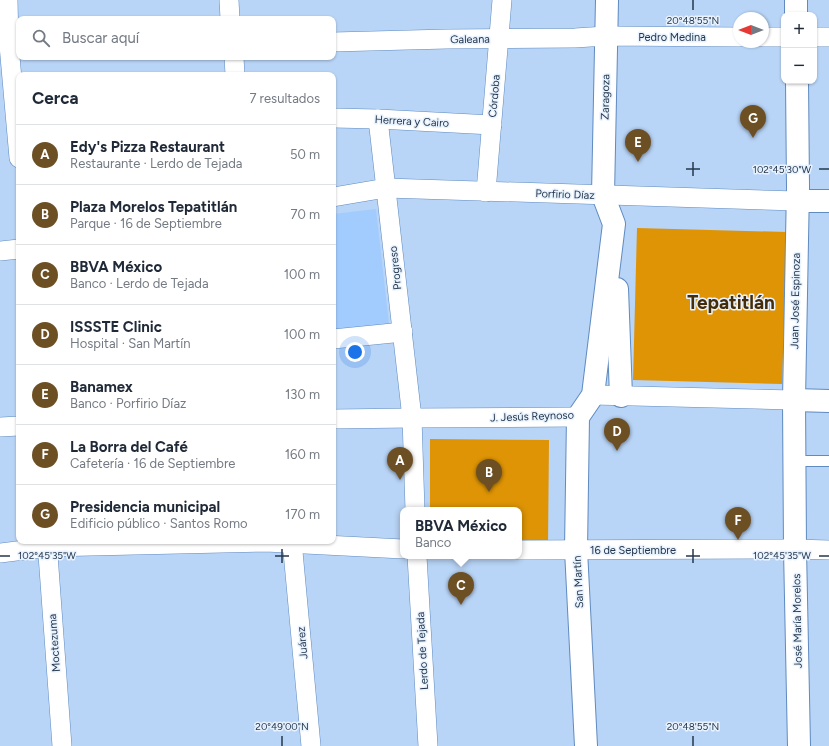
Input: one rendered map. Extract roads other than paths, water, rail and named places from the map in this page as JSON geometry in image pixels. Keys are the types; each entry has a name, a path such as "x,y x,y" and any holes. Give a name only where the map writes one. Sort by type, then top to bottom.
{"street":[{"path":"8,0 9,45 16,124"},
{"path":"229,0 230,16"},
{"name":"Córdoba","path":"486,192 502,0"},
{"name":"Zaragoza","path":"603,195 607,0"},
{"path":"796,0 796,12"},
{"name":"Galeana","path":"336,42 575,38 606,36"},
{"name":"Pedro Medina","path":"606,36 733,37"},
{"path":"769,37 781,37"},
{"path":"817,37 829,38"},
{"path":"234,60 235,72"},
{"name":"Juan José Espinoza","path":"794,400 797,84"},
{"name":"Herrera y Cairo","path":"336,118 492,125"},
{"name":"Progreso","path":"378,119 412,418"},
{"name":"Porfirio Díaz","path":"336,196 386,188 797,201"},
{"path":"603,195 614,224 621,396"},
{"path":"797,201 829,201"},
{"path":"614,224 593,395 829,401"},
{"path":"0,251 16,250"},
{"path":"336,339 402,332"},
{"name":"J. Jesús Reynoso","path":"336,419 578,417 593,395"},
{"name":"José María Morelos","path":"794,400 799,746"},
{"name":"San Martín","path":"578,417 576,550 586,746"},
{"path":"412,418 415,507"},
{"path":"0,427 16,426"},
{"path":"0,552 47,544"},
{"name":"Moctezuma","path":"47,544 62,746"},
{"name":"Juárez","path":"292,544 311,746"},
{"path":"324,544 400,549"},
{"name":"16 de Septiembre","path":"522,550 829,550"},
{"name":"Lerdo de Tejada","path":"417,559 428,746"}],"lane":[{"path":"794,461 829,461"}],"place":[{"name":"Presidencia municipal","path":"753,138"},
{"name":"Banamex","path":"638,162"},
{"name":"ISSSTE Clinic","path":"617,451"},
{"name":"Edy's Pizza Restaurant","path":"400,480"},
{"name":"Plaza Morelos Tepatitlán","path":"489,492"},
{"name":"La Borra del Café","path":"738,540"},
{"name":"BBVA México","path":"461,605"}],"district":[{"name":"Tepatitlán","path":"731,302"}]}
